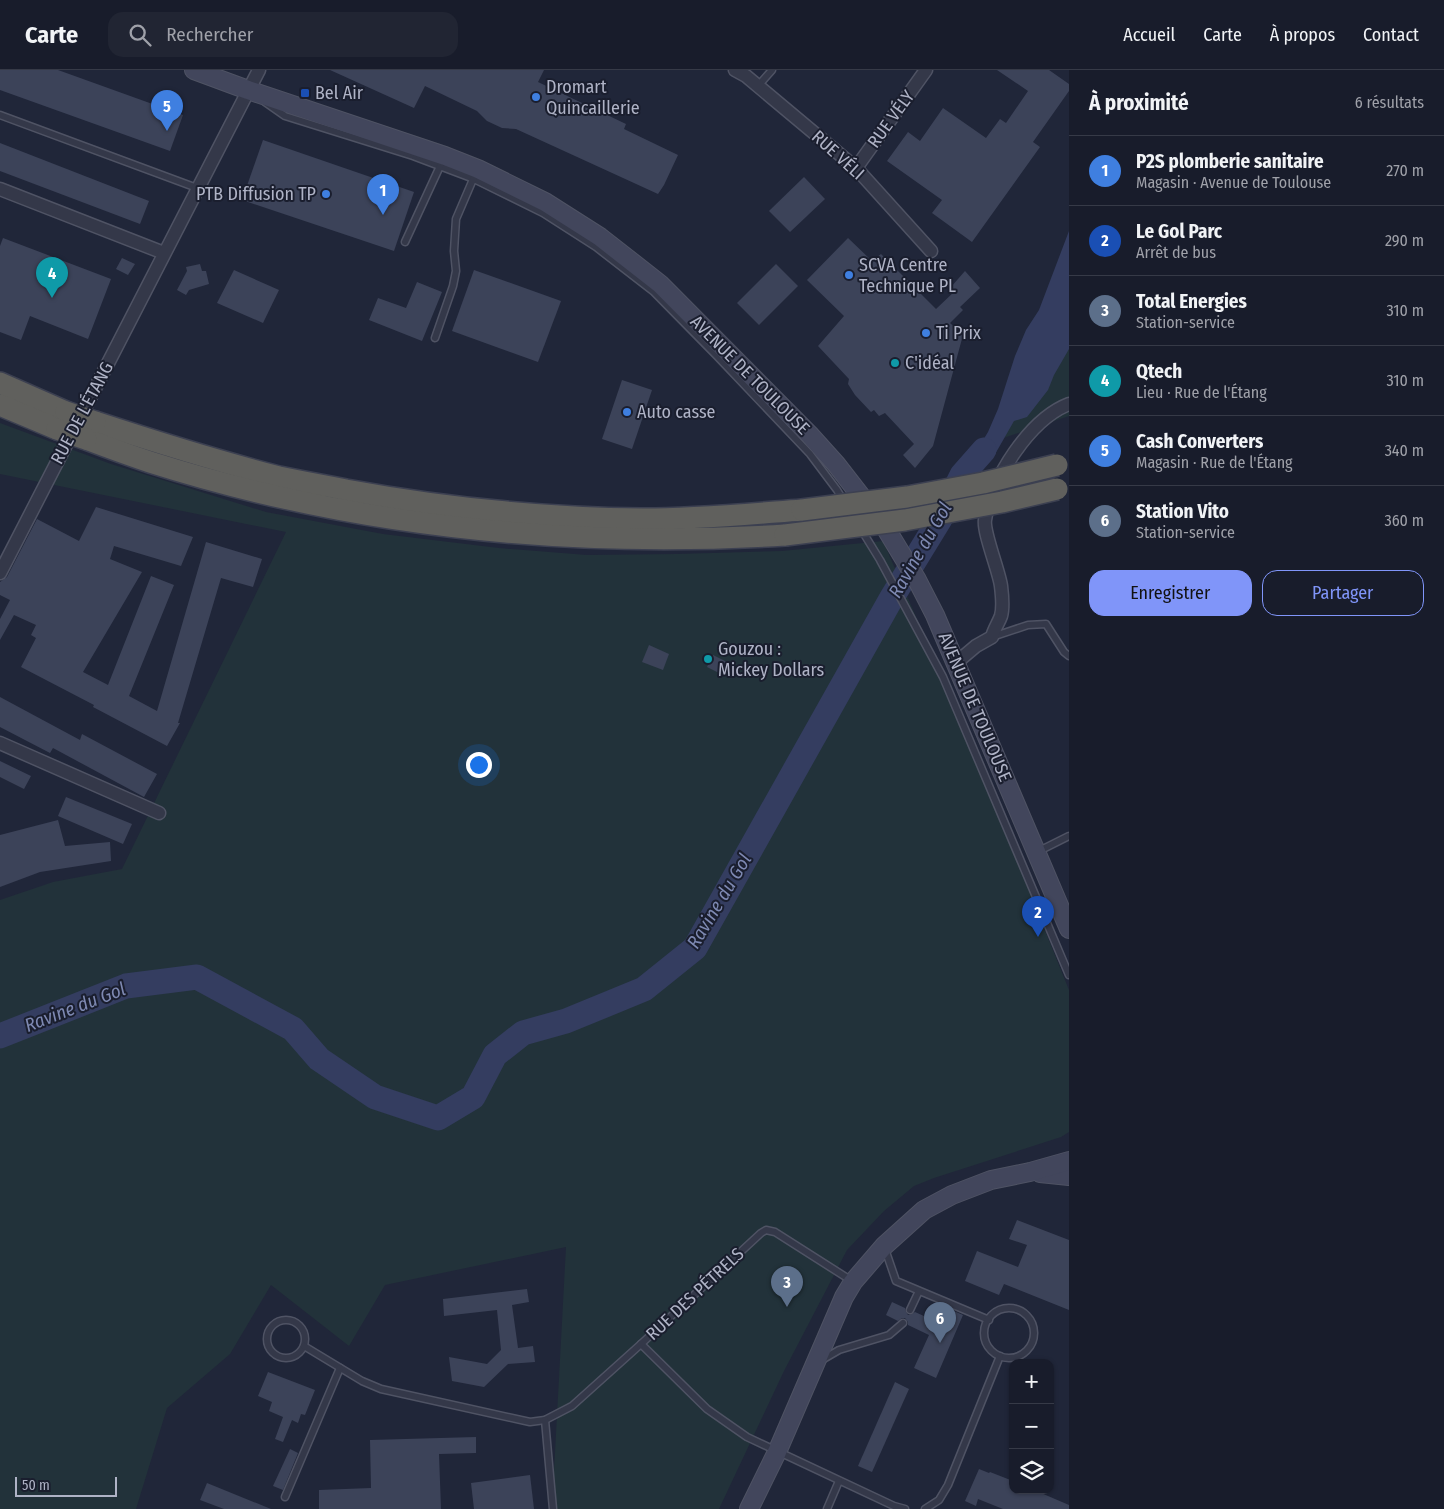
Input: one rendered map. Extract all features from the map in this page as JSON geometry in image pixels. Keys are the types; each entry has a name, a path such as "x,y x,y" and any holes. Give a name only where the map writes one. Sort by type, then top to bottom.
{"highway":[{"path":"0,383 61,420"},
{"path":"0,405 61,420 90,431 150,462 216,481 284,498 402,520 501,532 670,539 785,535 905,520 1002,502 1065,486"},
{"path":"90,431 195,454 281,477 401,500 548,516 644,519 732,516 802,510 907,497 983,483 1063,463"}],"main road":[{"name":"AVENUE DE TOULOUSE","path":"194,70 443,161 544,202 600,236 660,284 809,434 836,464 885,527 927,598 957,662 1069,929"},
{"path":"749,1509 777,1452 844,1297 853,1282 884,1246 924,1210 952,1195 991,1180 1030,1172 1069,1160"},
{"path":"1030,1172 1069,1176"}],"street":[{"path":"248,90 259,70"},
{"name":"RUE VÉLI","path":"735,70 758,86 856,168 931,251"},
{"name":"RUE VÉLY","path":"856,168 926,70"},
{"name":"RUE DE L'ÉTANG","path":"0,573 248,90"},
{"path":"0,189 164,253"},
{"path":"957,662 976,646 992,637 994,628 1001,615 1002,587 984,521 995,488 1016,449 1042,420 1069,404"},
{"path":"0,743 159,813"}],"lane":[{"path":"758,86 772,70"},
{"path":"0,115 197,188"},
{"path":"405,242 443,161"},
{"path":"435,338 453,286 456,271 454,251 456,219 476,174 543,213 596,247 654,292 810,454 837,490 880,560 943,677 1069,975"},
{"path":"992,637 1028,625 1046,624 1064,652 1069,656"},
{"path":"1036,852 1069,836"},
{"name":"RUE DES PÉTRELS","path":"304,1346 362,1381 381,1389 530,1422 545,1420 572,1406 766,1230 775,1232 853,1282"},
{"path":"884,1246 896,1280 989,1320"},
{"path":"910,1310 919,1291"},
{"path":"1011,1308 1019,1310 1032,1322 1034,1338 1030,1346 1017,1357 1008,1358 1000,1356 994,1352 986,1341 985,1326 989,1320 1002,1309 1011,1308"},
{"path":"281,1320 290,1320 298,1323 306,1338 304,1346 299,1353 283,1358 269,1348 267,1340 268,1331 273,1324 281,1320"},
{"path":"815,1364 839,1350 890,1335 904,1323"},
{"path":"641,1344 680,1384 708,1409 746,1437 894,1506 905,1509"},
{"path":"926,1509 939,1500 948,1484 1000,1356"},
{"path":"285,1497 340,1368"},
{"path":"545,1420 553,1509"},
{"path":"826,1509 839,1481"}],"shaded area":[{"path":"1069,317 1069,416 1000,439"},
{"path":"0,423 111,464 266,512 383,534 499,548 587,555 782,551 883,541 951,697 1069,990 1069,1132 1061,1137 914,1186 884,1211 847,1250 784,1371 719,1509 552,1509 566,1247 385,1285 349,1346 271,1285 230,1354 167,1408 136,1509 0,1509 0,900 53,882 122,869 286,532 0,474"}],"water":[{"path":"1069,231 1069,349 1048,390 1027,417 1014,421 994,456 977,468 962,475 988,432 998,409 1015,356 1026,330 1039,310"}],"building":[{"path":"0,70 58,70 183,115 170,151 0,90"},
{"path":"330,70 544,70 538,82 626,124 624,129 678,155 658,194 516,129 502,128 487,121 477,111 425,86 414,108"},
{"path":"997,70 1049,70 1069,84 1069,91 1033,142 1040,147 972,242 932,213 942,200 887,161 908,132 920,141 943,108 986,138 1000,119 1006,123 1028,91"},
{"path":"263,140 414,192 394,251 242,200"},
{"path":"0,143 149,201 140,224 0,171"},
{"path":"804,177 825,199 790,232 769,211"},
{"path":"3,238 111,279 88,339 30,316 21,340 0,332 0,246"},
{"name":"C'idéal","path":"848,238 872,261 881,254 936,309 955,291 951,287 965,271 980,288 960,307 963,310 950,323 963,335 933,446 915,468 903,455 914,444 885,413 879,416 874,410 871,412 855,395 848,384 849,379 818,346 844,316 807,280"},
{"path":"122,258 135,264 128,275 116,269"},
{"path":"200,264 202,271 206,271 209,284 189,290 186,295 177,290 187,271 186,267"},
{"path":"776,264 798,286 759,325 737,303"},
{"path":"234,270 279,290 263,323 217,303"},
{"path":"474,270 561,301 538,362 452,331"},
{"path":"417,282 442,292 422,341 369,320 378,298 406,308"},
{"path":"622,380 652,390 632,449 602,439"},
{"path":"96,507 193,537 181,566 114,546 110,559 142,572 83,672 108,685 151,576 174,585 129,696 157,711 206,542 262,559 253,587 221,578 178,723 180,723 167,746 21,667 36,638 31,635 36,625 14,615 0,640 0,619 10,600 0,595 0,582 7,577 37,519 79,541"},
{"path":"649,645 669,654 663,670 642,662"},
{"path":"713,655 733,665 727,677 707,667"},
{"path":"0,697 80,740 82,734 157,774 144,797 53,748 50,753 0,727"},
{"path":"0,761 31,776 24,789 0,777"},
{"path":"66,797 132,824 123,844 58,816"},
{"path":"58,820 65,846 110,842 111,861 40,872 0,887 0,835"},
{"path":"1017,1220 1069,1240 1069,1310 1004,1284 999,1295 965,1281 977,1251 1018,1267 1027,1245 1009,1239"},
{"path":"527,1289 529,1302 512,1305 518,1348 533,1346 535,1362 508,1364 484,1387 452,1381 449,1357 487,1364 501,1350 497,1310 444,1316 443,1299"},
{"path":"892,1302 905,1308 908,1315 915,1312 935,1321 942,1306 963,1315 936,1378 914,1368 929,1335 908,1325 905,1318 898,1321 886,1315"},
{"path":"268,1372 315,1390 305,1415 301,1414 298,1423 292,1420 283,1442 275,1439 283,1417 269,1411 272,1402 258,1396"},
{"path":"895,1382 909,1389 872,1472 858,1466"},
{"path":"476,1437 476,1453 439,1454 441,1509 319,1509 319,1490 371,1488 370,1440"},
{"path":"290,1449 298,1453 283,1490 273,1486"},
{"path":"979,1469 1009,1479 1009,1494 1043,1494 1069,1505 1069,1509 1003,1509 978,1499 976,1506 965,1501"},
{"path":"530,1475 534,1509 474,1509 471,1483"},
{"path":"207,1483 271,1509 224,1509 200,1500"}],"waterway":[{"name":"Ravine du Gol","path":"0,1036 126,986 197,977 293,1029 319,1059 375,1097 438,1118 473,1097 495,1055 523,1033 566,1021 644,989 695,948 891,599 940,519 962,475 984,450"}],"place":[{"name":"Bel Air","path":"305,93"},
{"name":"Dromart Quincaillerie","path":"536,97"},
{"name":"Cash Converters","path":"167,131"},
{"name":"PTB Diffusion TP","path":"326,194"},
{"name":"P2S plomberie sanitaire","path":"383,215"},
{"name":"SCVA Centre Technique PL","path":"849,275"},
{"name":"Qtech","path":"52,298"},
{"name":"Ti Prix","path":"926,333"},
{"name":"C'idéal","path":"895,363"},
{"name":"Auto casse","path":"627,412"},
{"name":"Gouzou : Mickey Dollars","path":"708,659"},
{"name":"Le Gol Parc","path":"1038,937"},
{"name":"Total Energies","path":"787,1307"},
{"name":"Station Vito","path":"940,1343"}]}
